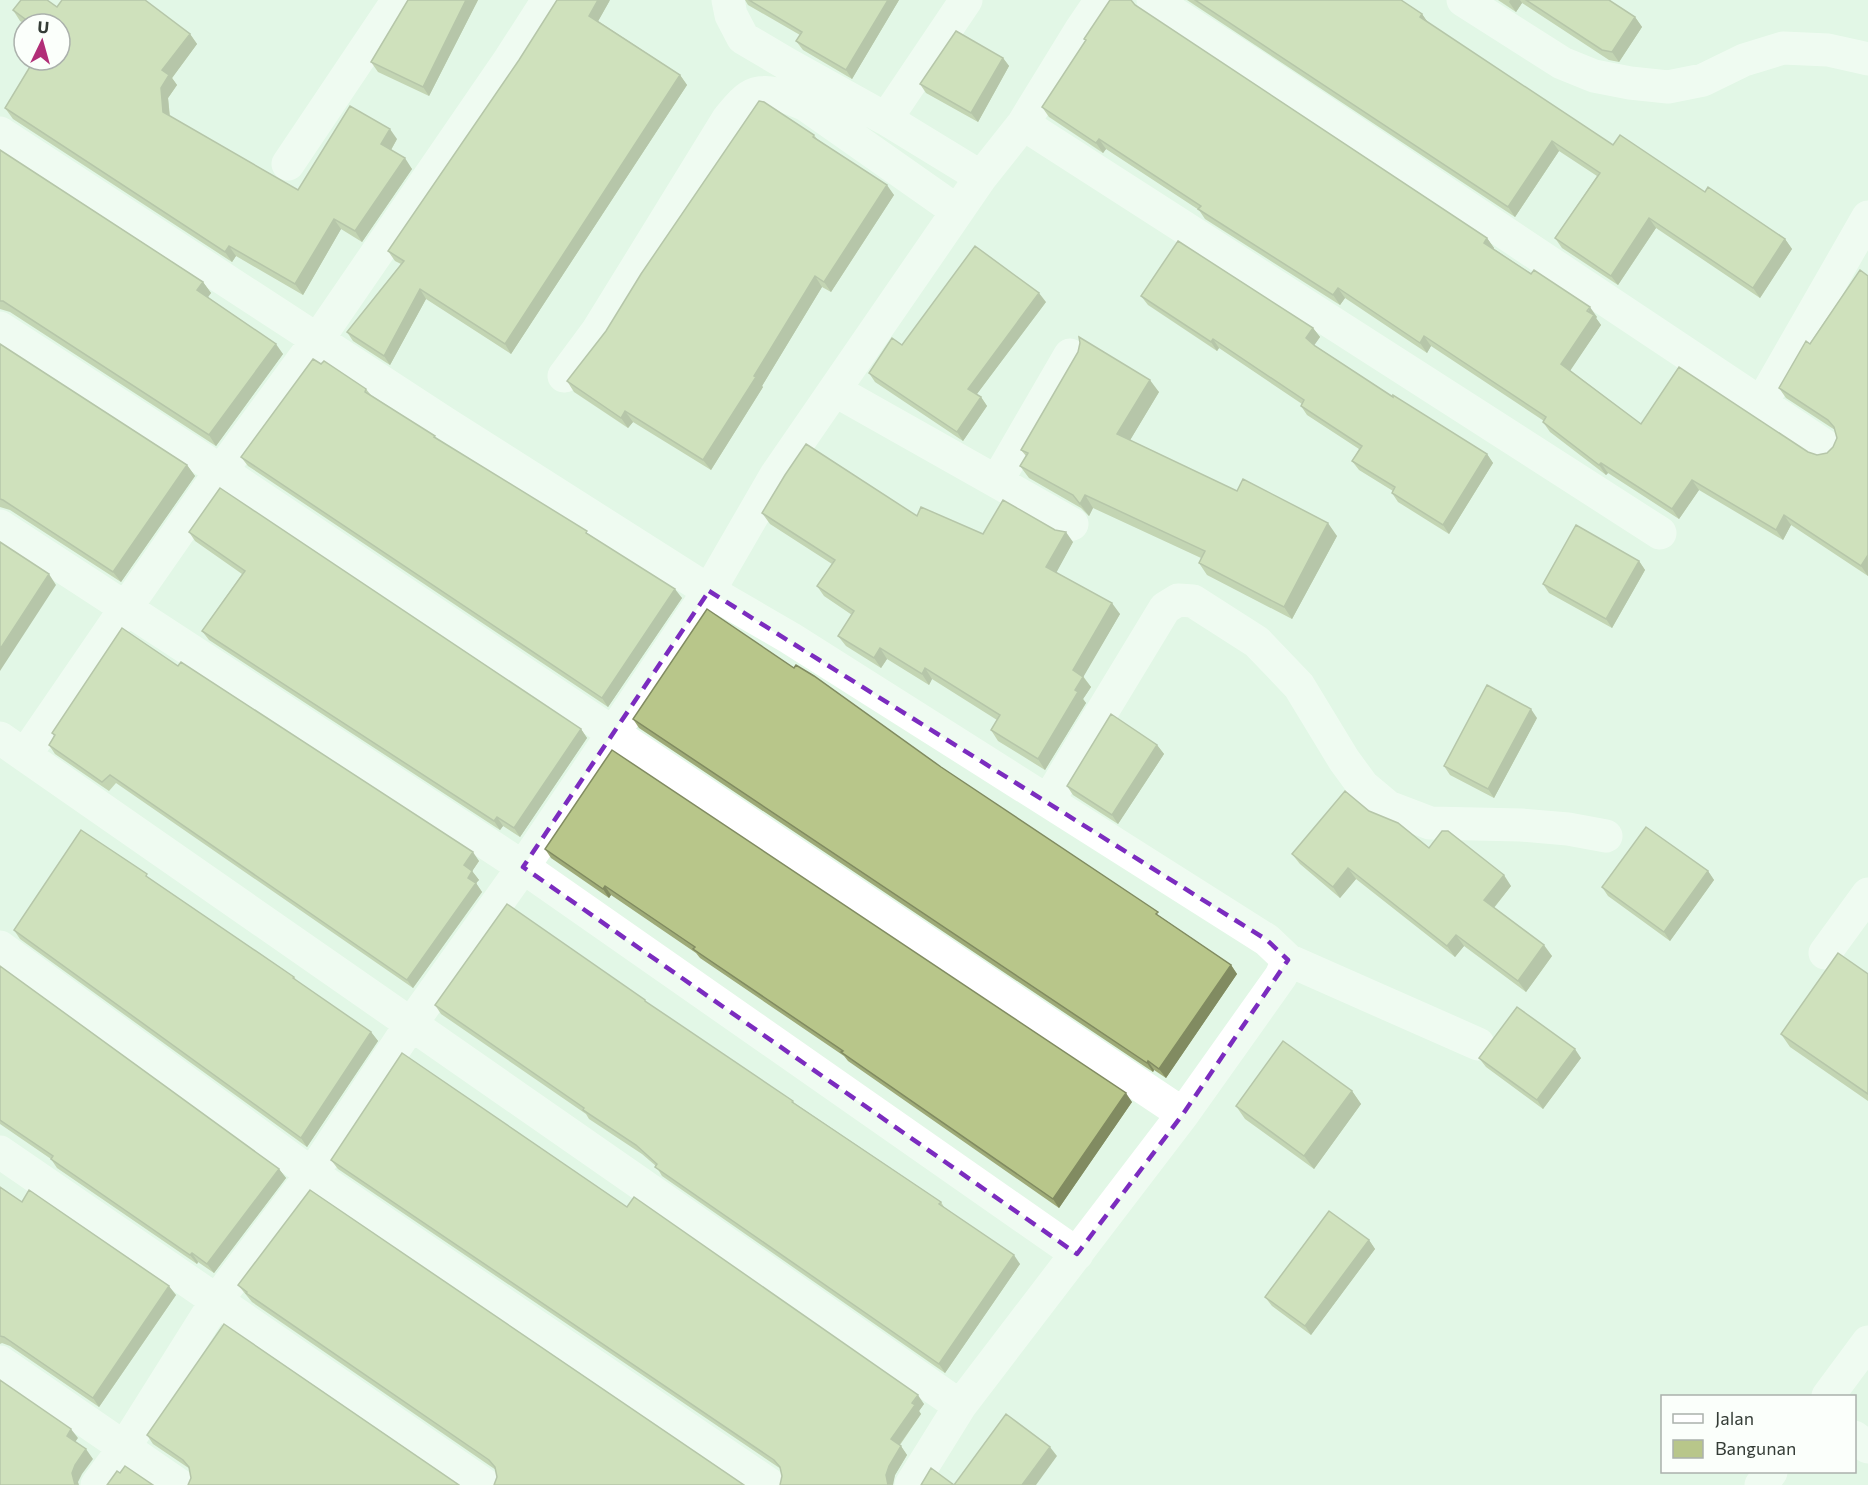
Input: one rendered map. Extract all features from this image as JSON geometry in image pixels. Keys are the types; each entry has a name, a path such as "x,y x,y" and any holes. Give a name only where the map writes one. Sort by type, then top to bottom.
{"street":[{"path":"288,164 398,0"},
{"path":"548,0 318,339 124,609 9,750 411,1024 960,1406"},
{"path":"728,0 731,15 743,38 886,119 981,177"},
{"path":"886,119 966,0"},
{"path":"97,1485 124,1448 217,1300 312,1174 411,1024 523,867 710,591 776,475 836,391 957,211 1023,124 1101,0"},
{"path":"1153,0 1825,446"},
{"path":"1463,0 1562,63 1594,76 1630,82 1668,87 1703,80 1744,60 1783,48 1828,51 1868,58"},
{"path":"564,376 598,330 728,119 749,97 762,93 783,95 806,105 957,211"},
{"path":"1023,124 1660,533"},
{"path":"0,133 445,423 1267,940 1288,960 1478,1044"},
{"path":"1761,404 1868,217"},
{"path":"0,328 221,471 1183,1114"},
{"path":"997,481 1070,355"},
{"path":"836,391 1071,524"},
{"path":"0,526 124,609 523,867 1077,1254"},
{"path":"1048,801 1165,608 1178,600 1192,602 1257,642 1299,686 1344,760 1363,786 1388,807 1430,824 1521,825 1568,829 1606,836"},
{"path":"1825,953 1868,894"},
{"path":"0,947 312,1174 770,1485"},
{"path":"911,1485 960,1406 1183,1114 1281,976 1288,960"},
{"path":"0,1152 485,1485"},
{"path":"1829,1395 1868,1342"},
{"path":"0,1362 179,1485"},
{"path":"1761,1485 1770,1473"}],"highlighted area":[{"path":"709,591 1267,940 1288,960 1183,1114 1077,1254 523,867"}],"building":[{"path":"21,0 47,0 57,7 62,0 145,0 190,34 162,70 169,75 161,88 163,112 298,190 350,106 390,129 381,144 405,158 355,231 334,219 295,284 229,246 225,252 5,108 27,72 72,72 72,12 16,12 13,10"},
{"path":"408,0 466,0 423,87 371,62"},
{"path":"557,0 598,0 589,16 680,75 505,344 420,289 384,356 347,332 404,261 388,251 519,60"},
{"path":"749,0 888,0 846,70 796,41 802,32"},
{"path":"1110,0 1131,0 1135,5 1487,238 1484,243 1531,274 1534,270 1590,307 1587,311 1594,315 1561,364 1641,424 1679,367 1808,452 1817,455 1827,453 1837,438 1834,427 1828,420 1779,388 1806,341 1810,344 1860,270 1868,276 1868,555 1861,566 1784,515 1776,530 1692,480 1672,509 1601,463 1599,465 1543,422 1546,417 1424,336 1420,343 1338,288 1333,295 1198,209 1201,206 1099,139 1096,143 1042,107"},
{"path":"1195,0 1401,0 1422,14 1420,17 1613,145 1620,135 1705,192 1708,187 1785,239 1753,288 1649,218 1611,276 1555,238 1600,173 1552,141 1508,207"},
{"path":"1526,0 1609,0 1635,17 1612,52 1602,50"},
{"path":"956,31 1003,58 971,113 920,84"},
{"path":"759,101 764,102 887,185 824,282 815,276 754,376 756,377 703,460 625,411 621,418 567,381 606,331 641,274"},
{"path":"0,150 203,282 197,290 276,344 209,435 0,301"},
{"path":"1178,241 1313,328 1306,338 1315,346 1487,454 1443,525 1392,493 1395,487 1352,461 1362,446 1301,406 1304,400 1213,339 1211,342 1141,296"},
{"path":"975,246 1039,293 968,389 981,397 957,432 869,373 892,338 902,345"},
{"path":"1079,337 1150,380 1117,434 1237,491 1243,479 1328,523 1284,607 1199,563 1205,551 1085,495 1080,504 1073,495 1020,466 1028,453 1021,450 1078,352"},
{"path":"0,344 187,465 113,572 0,499"},
{"path":"313,359 321,364 324,361 366,389 365,392 434,437 587,531 586,533 675,589 602,698 241,457"},
{"path":"806,444 917,516 921,507 983,534 1003,500 1055,530 1066,532 1046,567 1112,603 1073,670 1083,677 1075,690 1078,692 1038,759 991,730 1000,715 925,668 922,674 880,648 874,658 838,636 854,611 817,586 835,560 762,513"},
{"path":"220,488 581,729 514,828 497,817 494,821 202,631 245,571 189,532"},
{"path":"1576,525 1639,561 1606,619 1543,584"},
{"path":"0,542 49,574 0,649"},
{"path":"707,609 794,668 796,665 814,676 941,767 1158,912 1156,914 1231,965 1159,1069 633,719"},
{"path":"122,628 178,666 181,662 473,852 464,865 472,871 468,878 476,883 407,980 110,775 102,782 49,745 55,735 52,733"},
{"path":"1487,685 1531,709 1488,789 1444,766"},
{"path":"1111,714 1157,745 1112,815 1067,786"},
{"path":"612,750 1126,1093 1053,1199 693,949 695,947 605,886 603,889 545,849"},
{"path":"1345,791 1369,811 1398,823 1429,848 1442,831 1448,831 1504,875 1484,900 1544,945 1518,981 1456,935 1447,946 1348,868 1333,887 1292,854"},
{"path":"1646,827 1708,871 1664,932 1602,887"},
{"path":"81,830 371,1032 301,1138 14,930"},
{"path":"507,904 792,1102 941,1202 939,1204 1014,1255 939,1364 655,1167 657,1164 636,1145 435,1005"},
{"path":"1838,953 1868,974 1868,1094 1781,1034"},
{"path":"0,966 279,1169 207,1264 192,1253 190,1255 51,1159 53,1156 0,1120"},
{"path":"1517,1007 1575,1049 1537,1100 1479,1058"},
{"path":"1283,1041 1352,1091 1304,1156 1236,1106"},
{"path":"402,1053 627,1207 634,1197 918,1395 912,1403 915,1405 891,1439 901,1446 886,1475 888,1485 780,1485 782,1476 780,1467 774,1460 331,1160"},
{"path":"0,1187 22,1202 29,1190 169,1286 93,1398 0,1336"},
{"path":"310,1190 744,1485 494,1485 497,1477 495,1467 489,1460 246,1293 238,1285"},
{"path":"1329,1211 1369,1240 1305,1326 1265,1297"},
{"path":"224,1324 459,1485 188,1485 191,1478 189,1467 183,1460 147,1435"},
{"path":"0,1380 71,1429 67,1436 86,1449 72,1473 75,1485 0,1485"},
{"path":"1006,1414 1050,1447 1022,1485 954,1485"},
{"path":"125,1466 153,1485 107,1485 117,1471 120,1473"},
{"path":"931,1468 954,1485 921,1485"}]}
